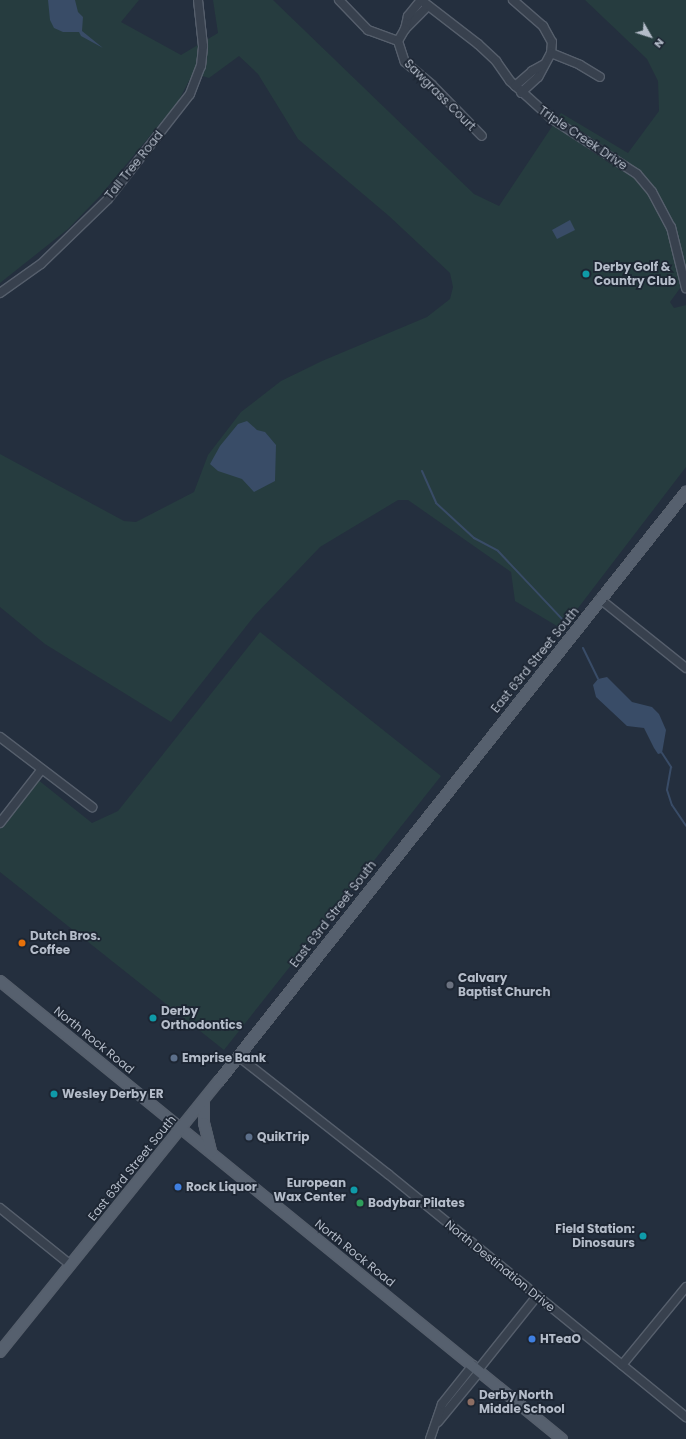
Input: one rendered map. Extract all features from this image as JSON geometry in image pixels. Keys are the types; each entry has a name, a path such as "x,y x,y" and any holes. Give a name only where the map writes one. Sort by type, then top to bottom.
{"main road":[{"name":"East 63rd Street South","path":"0,1352 182,1128 686,492"},
{"name":"North Rock Road","path":"0,981 562,1439"},
{"path":"204,1100 204,1123 211,1152"}],"street":[{"name":"Tall Tree Road","path":"0,293 41,264 108,199 190,94 201,66 203,46 198,0"},
{"path":"339,0 368,30 398,41 405,29 428,6"},
{"path":"405,29 408,16 421,0"},
{"name":"Triple Creek Drive","path":"421,0 478,44 521,93 552,119 631,170 652,192 671,227 686,288"},
{"path":"513,0 547,30 552,42 551,53 543,65 538,77 521,93"},
{"name":"Sawgrass Court","path":"398,41 404,62 432,84 482,136"},
{"path":"551,53 580,65 600,77"},
{"path":"515,86 532,71 543,65"},
{"path":"600,599 686,668"},
{"path":"0,737 92,807"},
{"path":"0,823 42,769"},
{"name":"North Destination Drive","path":"238,1056 388,1174 686,1417"},
{"path":"0,1208 71,1265"},
{"path":"622,1365 686,1286"},
{"path":"430,1439 434,1427 477,1369 537,1296"}],"green space":[{"path":"0,0 139,0 121,22 181,55 218,33 213,0 273,0 474,194 499,206 561,113 628,153 659,111 658,81 647,59 585,0 686,0 686,280 670,302 674,308 686,305 686,467 562,629 515,601 511,572 408,500 398,500 320,547 255,615 171,722 45,644 0,607 0,454 124,521 136,522 194,492 208,455 241,412 281,381 322,361 427,317 450,299 453,287 450,273 389,216 298,139 258,74 239,56 209,78 193,73 178,102 100,196 68,229 0,283"},
{"path":"260,632 441,776 224,1050 0,872 0,826 37,779 92,823 118,811"}],"water":[{"path":"48,0 75,0 78,12 83,17 82,31 103,48 81,36 79,32 63,32 54,28 50,20"},
{"path":"570,220 575,230 557,239 552,230"},
{"path":"247,421 257,430 265,432 276,445 275,481 254,492 242,479 218,471 210,464 220,446 238,424"},
{"path":"607,677 632,702 652,707 659,714 666,730 662,753 658,754 644,728 627,726 596,697 593,685 598,679"}],"waterway":[{"path":"422,471 436,503 474,538 498,551 564,621"},
{"path":"583,648 598,679"},
{"path":"662,753 671,767 667,790 672,805 686,826"}],"place":[{"name":"Derby Golf & Country Club","path":"586,274"},
{"name":"Dutch Bros. Coffee","path":"22,943"},
{"name":"Calvary Baptist Church","path":"450,985"},
{"name":"Derby Orthodontics","path":"153,1018"},
{"name":"Emprise Bank","path":"174,1058"},
{"name":"Wesley Derby ER","path":"54,1094"},
{"name":"QuikTrip","path":"249,1137"},
{"name":"Rock Liquor","path":"178,1187"},
{"name":"European Wax Center","path":"354,1190"},
{"name":"Bodybar Pilates","path":"360,1203"},
{"name":"Field Station: Dinosaurs","path":"643,1236"},
{"name":"HTeaO","path":"532,1339"},
{"name":"Derby North Middle School","path":"471,1402"}]}
